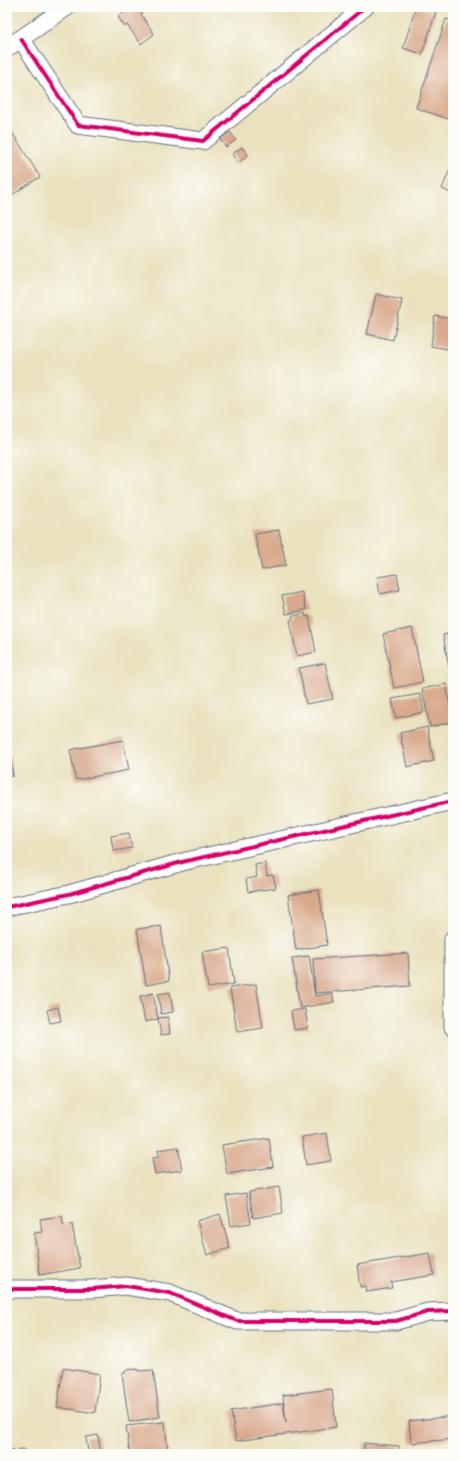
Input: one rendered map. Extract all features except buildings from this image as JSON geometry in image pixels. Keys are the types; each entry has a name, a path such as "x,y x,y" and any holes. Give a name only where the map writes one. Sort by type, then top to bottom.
{"street":[{"path":"67,7 14,43 78,125 203,141 365,7"},
{"path":"7,908 69,894 182,862 453,801"},
{"path":"453,939 453,1028"},
{"path":"7,1289 92,1289 126,1286 170,1293 237,1321 396,1321 428,1312 453,1311"}],"cycle path":[{"path":"21,39 78,125 203,141 365,7"},
{"path":"7,907 69,894 182,862 453,801"},
{"path":"7,1289 92,1289 126,1286 170,1293 237,1321 396,1321 428,1312 453,1311"}]}
